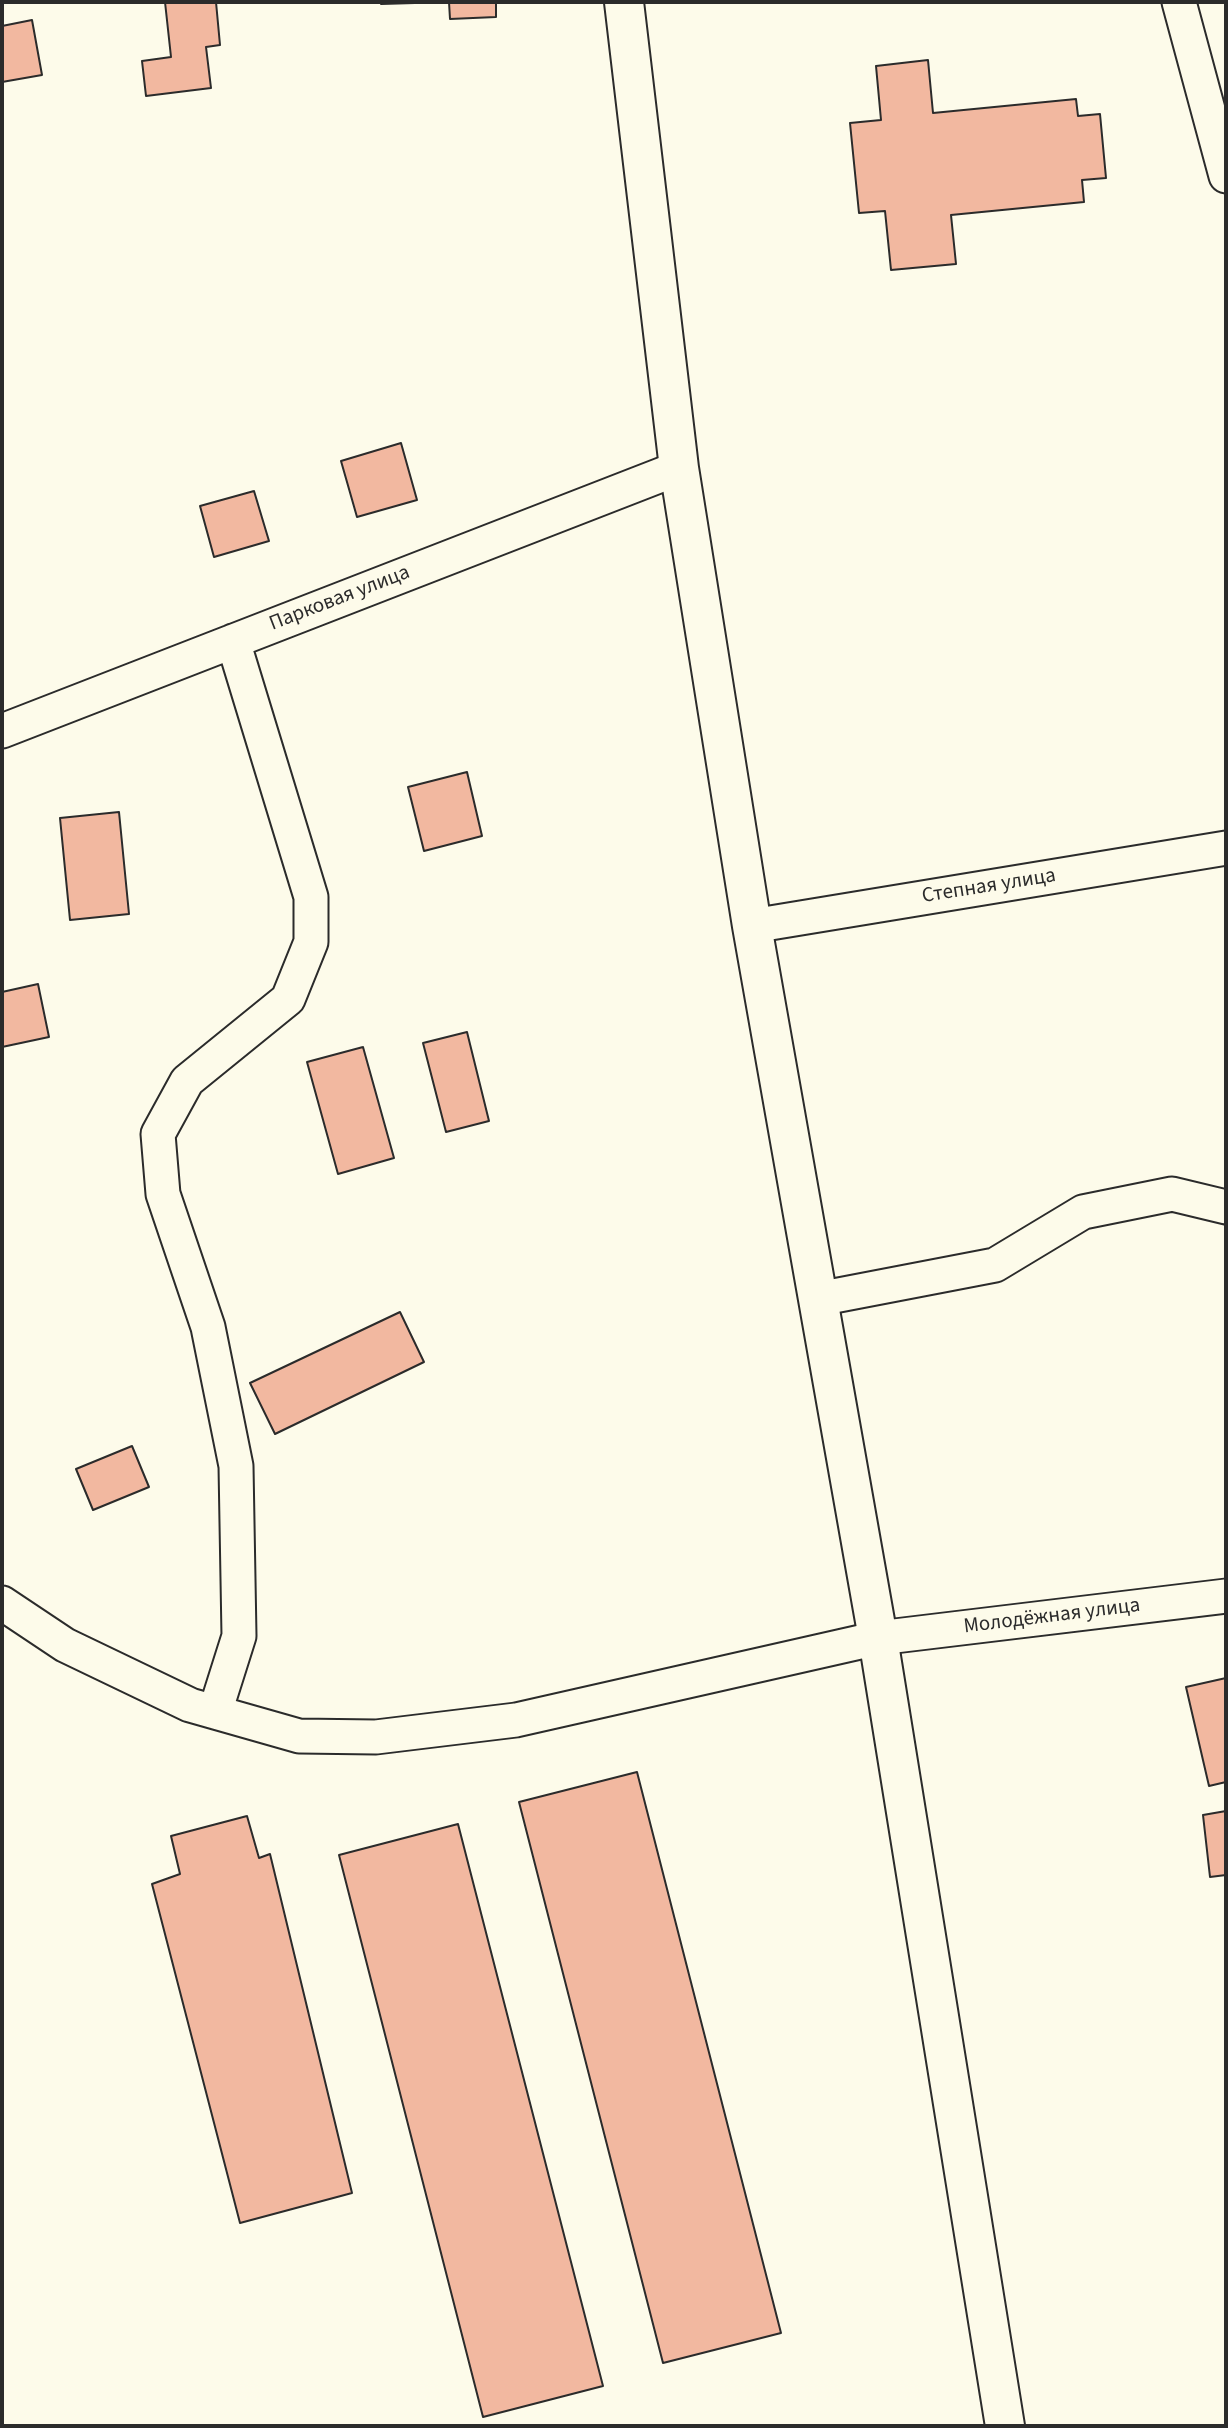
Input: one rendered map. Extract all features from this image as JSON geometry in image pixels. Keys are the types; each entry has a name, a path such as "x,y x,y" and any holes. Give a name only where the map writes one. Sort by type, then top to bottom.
{"street":[{"path":"624,2 679,468 752,926 878,1638 1005,2426"},
{"path":"1179,2 1226,176"},
{"name":"Парковая улица","path":"2,731 679,468"},
{"path":"215,1712 239,1636 236,1466 208,1327 163,1194 158,1134 187,1081 288,999 311,942 311,897 233,641"},
{"name":"Степная улица","path":"752,926 1226,848"},
{"path":"818,1298 995,1265 1083,1212 1172,1194 1226,1207"},
{"name":"Молодёжная улица","path":"2,1603 65,1645 190,1705 299,1736 376,1737 516,1720 878,1638 1226,1595"}],"building":[{"path":"165,2 216,2 220,45 206,47 211,88 146,96 142,61 171,57"},
{"path":"381,2 449,2 381,4"},
{"path":"449,2 496,2 496,17 450,19"},
{"path":"32,20 42,75 2,82 2,26"},
{"path":"928,60 933,113 1076,99 1078,116 1100,114 1106,178 1082,180 1084,202 951,215 956,264 891,270 885,211 859,213 850,123 881,120 876,66"},
{"path":"401,443 417,500 357,517 341,461"},
{"path":"254,491 269,541 214,557 200,506"},
{"path":"467,772 482,836 424,851 408,787"},
{"path":"119,812 129,914 70,920 60,818"},
{"path":"38,984 49,1037 2,1047 2,992"},
{"path":"467,1032 489,1121 446,1132 423,1043"},
{"path":"363,1047 394,1158 338,1174 307,1062"},
{"path":"400,1312 424,1362 275,1434 250,1383"},
{"path":"132,1446 149,1487 93,1510 76,1469"},
{"path":"1226,1678 1226,1782 1209,1786 1186,1687"},
{"path":"637,1772 781,2333 663,2363 519,1802"},
{"path":"1226,1811 1226,1875 1210,1877 1203,1815"},
{"path":"247,1816 259,1858 270,1854 352,2193 240,2223 152,1884 180,1874 171,1836"},
{"path":"458,1824 603,2386 483,2417 339,1855"}]}
